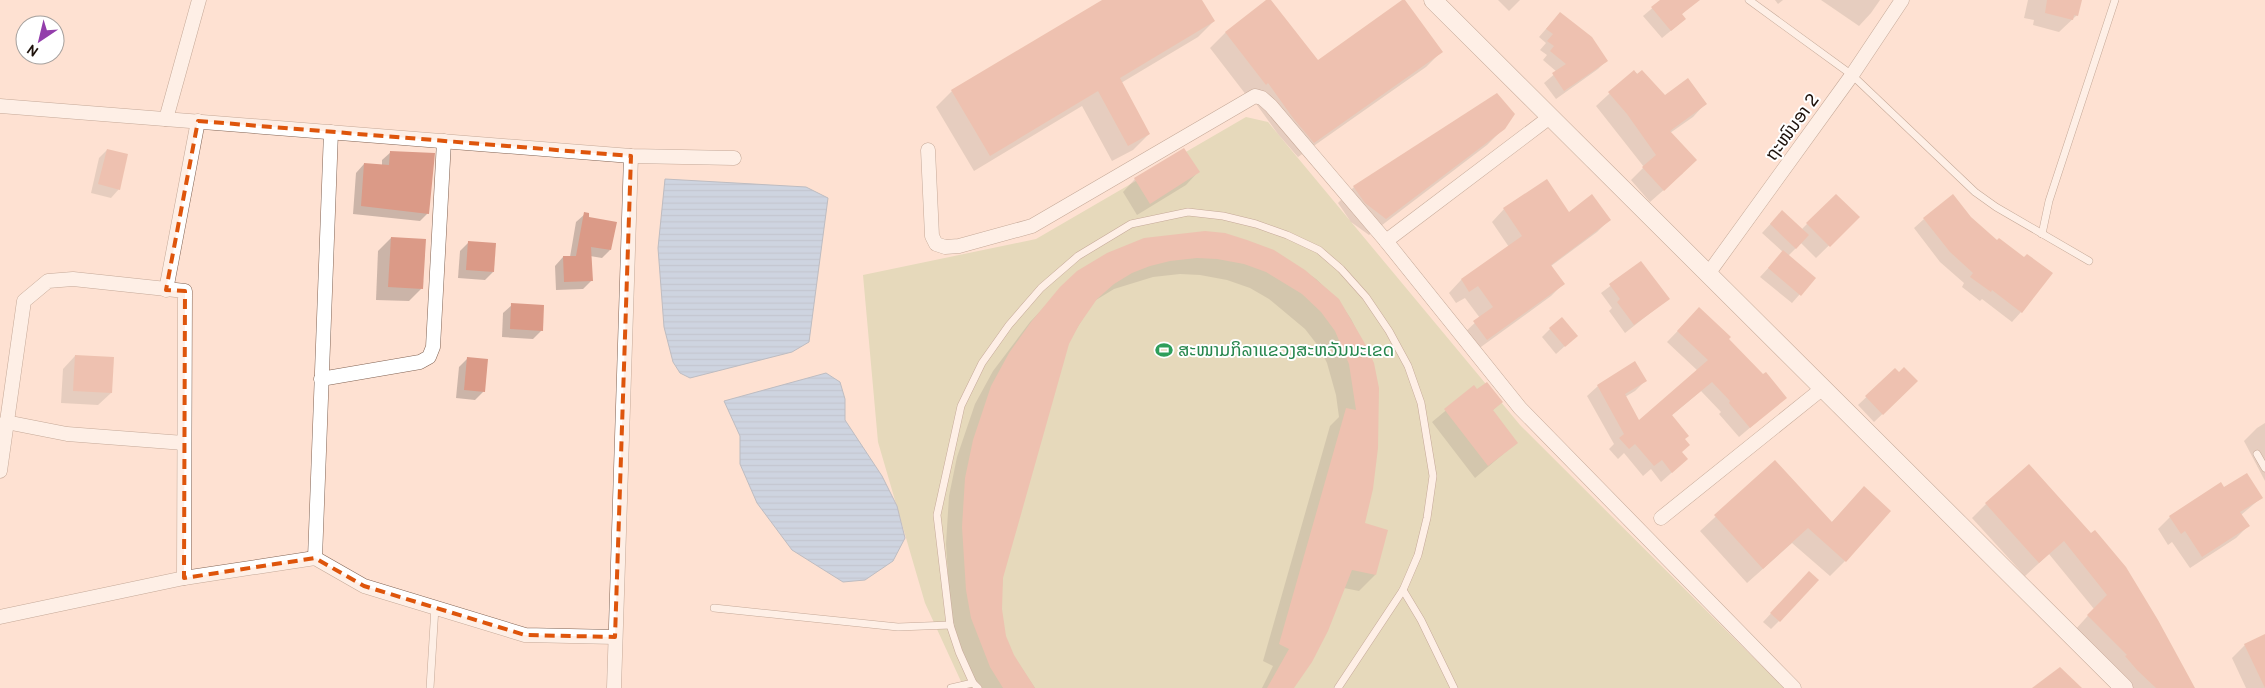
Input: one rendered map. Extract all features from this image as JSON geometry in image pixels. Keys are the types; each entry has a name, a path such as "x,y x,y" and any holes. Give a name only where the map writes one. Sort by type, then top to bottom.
{"street":[{"path":"166,119 199,0"},
{"path":"1433,0 2124,688"},
{"name":"ຖະໜົນອາ 2","path":"1708,274 1852,75 1902,0"},
{"path":"928,150 932,236 936,244 945,247 959,246 1032,226 1255,96 1262,98 1271,106 1386,241 1520,408 1794,688"},
{"path":"0,106 631,156 734,158"},
{"path":"1386,241 1550,117"},
{"path":"166,290 198,121"},
{"path":"315,558 331,132"},
{"path":"322,379 420,362 429,357 433,347 444,141"},
{"path":"614,688 631,156"},
{"path":"0,471 24,301 48,281 73,279 185,291 184,578"},
{"path":"1661,518 1823,388"},
{"path":"6,422 68,434 184,443"},
{"path":"0,617 184,578 315,558 364,586 525,635 615,637"}],"lane":[{"path":"1749,0 1852,75 1975,192 2089,261"},
{"path":"2042,234 2048,201 2114,0"},
{"path":"951,688 975,686 950,625 937,515 961,406 982,363 1009,325 1041,288 1078,256 1131,224 1188,212 1223,216 1256,224 1287,235 1319,250 1341,269 1366,297 1389,331 1408,366 1421,403 1433,476 1427,518 1418,555 1403,590 1338,688"},
{"path":"2257,454 2265,468"},
{"path":"1403,590 1421,620 1454,688"},
{"path":"430,688 435,607"},
{"path":"714,608 898,627 950,625"}],"highlighted area":[{"path":"198,121 631,156 615,637 525,635 364,586 315,558 184,578 185,291 166,290"}],"green space":[{"name":"ສະໜາມກິລາແຂວງສະຫວັນນະເຂດ","path":"1246,117 1268,122 1520,425 1784,688 964,688 925,603 878,442 863,275 1036,239"}],"water":[{"path":"665,179 806,187 828,198 809,342 792,352 690,378 680,373 673,362 664,327 658,248"},
{"path":"826,373 840,382 845,399 845,420 882,476 897,506 905,538 893,561 865,580 843,582 792,550 757,503 740,464 740,436 724,401"}],"building":[{"path":"1102,0 1202,0 1215,21 1120,78 1150,134 1128,146 1098,91 990,156 951,90"},
{"path":"1266,0 1271,0 1318,60 1402,0 1405,0 1443,52 1314,143 1268,83 1266,85 1225,32"},
{"path":"1660,0 1700,0 1682,14 1686,19 1671,31 1651,7"},
{"path":"2047,0 2082,0 2078,16 2074,15 2073,20 2045,13"},
{"path":"1560,12 1592,37 1608,61 1564,91 1552,73 1566,64 1550,51 1554,46 1547,41 1553,34 1546,29"},
{"path":"1634,70 1637,74 1642,70 1665,95 1688,78 1707,104 1670,131 1697,160 1664,191 1642,167 1656,155 1627,114 1608,92"},
{"path":"1497,93 1515,114 1505,129 1386,219 1365,203 1353,186"},
{"path":"1184,148 1200,172 1150,204 1134,178"},
{"path":"107,149 128,154 120,190 98,184"},
{"path":"390,151 435,153 429,214 361,206 364,163 389,165"},
{"path":"1547,179 1569,212 1592,194 1611,220 1551,265 1565,284 1487,340 1473,321 1493,307 1478,286 1469,292 1461,279 1522,236 1503,208"},
{"path":"1836,194 1860,217 1830,247 1806,223"},
{"path":"1953,194 1971,217 1997,240 1999,238 2024,257 2027,254 2053,273 2022,313 1992,290 1991,292 1970,277 1973,273 1950,252 1923,218"},
{"path":"1782,210 1809,235 1796,249 1770,224"},
{"path":"584,212 589,213 589,217 617,222 611,250 591,247 593,281 564,282 563,256 576,256"},
{"path":"1205,231 1225,233 1274,250 1305,270 1339,299 1364,342 1374,363 1379,388 1378,448 1373,489 1365,523 1388,530 1376,575 1352,570 1328,631 1312,662 1294,688 1267,688 1289,649 1279,644 1346,408 1356,410 1349,364 1335,331 1321,312 1302,294 1266,272 1244,264 1217,259 1197,258 1170,261 1150,266 1132,273 1114,284 1097,299 1079,325 1069,344 1003,578 1002,609 1006,636 1014,655 1035,688 1003,688 990,667 971,618 966,590 962,527 965,478 973,440 991,386 1009,353 1031,322 1060,287 1077,271 1107,253 1144,238"},
{"path":"391,237 426,239 423,289 388,287"},
{"path":"468,241 496,243 494,272 466,270"},
{"path":"1783,250 1816,278 1801,296 1768,268"},
{"path":"1641,261 1670,299 1634,325 1617,302 1620,299 1609,284"},
{"path":"511,303 544,305 543,331 510,329"},
{"path":"1699,307 1731,337 1729,339 1763,374 1766,372 1787,398 1750,428 1729,403 1730,401 1712,382 1672,415 1689,436 1685,439 1690,445 1682,452 1688,459 1672,473 1662,460 1654,466 1635,444 1629,449 1619,438 1624,434 1597,385 1635,361 1647,381 1625,394 1639,420 1708,360 1677,331"},
{"path":"1562,317 1578,336 1565,347 1549,328"},
{"path":"75,355 114,357 112,393 73,391"},
{"path":"467,357 488,359 485,392 464,390"},
{"path":"1904,367 1918,381 1883,415 1865,396 1895,368 1899,372"},
{"path":"1487,382 1503,402 1493,410 1518,443 1488,466 1444,409 1474,385 1477,389"},
{"path":"1775,460 1832,522 1864,486 1891,511 1846,562 1808,528 1763,569 1714,515"},
{"path":"2029,464 2091,533 2095,530 2126,567 2158,620 2195,688 2156,688 2137,670 2125,656 2127,655 2087,615 2107,595 2064,541 2039,563 1985,503"},
{"path":"2247,473 2263,498 2240,512 2250,526 2202,557 2185,531 2181,534 2169,516 2221,482 2224,487"},
{"path":"1809,571 1819,580 1780,622 1770,613"},
{"path":"2265,634 2265,688 2244,644"},
{"path":"2060,667 2082,688 2032,688"}],"place":[{"name":"ສະໜາມກິລາແຂວງສະຫວັນນະເຂດ","path":"1164,350"}]}
